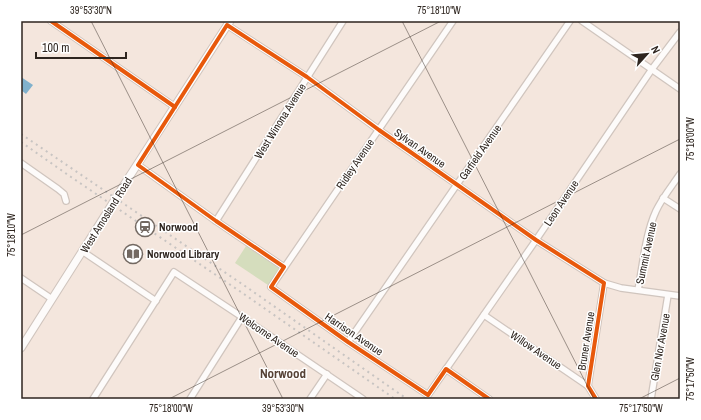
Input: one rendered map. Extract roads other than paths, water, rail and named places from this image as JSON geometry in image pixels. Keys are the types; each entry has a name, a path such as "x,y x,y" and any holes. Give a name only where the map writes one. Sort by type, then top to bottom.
{"street":[{"path":"50,21 175,107"},
{"name":"West Winona Avenue","path":"216,221 343,21"},
{"name":"Ridley Avenue","path":"271,287 453,21"},
{"name":"Garfield Avenue","path":"348,342 570,21"},
{"path":"582,21 680,89"},
{"name":"West Amosland Road","path":"21,348 229,23"},
{"name":"Sylvan Avenue","path":"229,23 536,240 604,283 621,288 680,296"},
{"name":"Leon Avenue","path":"428,395 536,240 652,69 680,32"},
{"path":"21,163 64,194 66,201"},
{"path":"138,165 216,221 284,267"},
{"name":"Summit Avenue","path":"638,290 649,233 657,209 680,174"},
{"path":"664,198 680,209"},
{"path":"82,251 156,301 93,399"},
{"name":"Welcome Avenue","path":"156,301 174,272 363,399"},
{"path":"21,278 52,299"},
{"name":"Bruner Avenue","path":"596,399 588,386 604,283"},
{"name":"Harrison Avenue","path":"271,287 348,342 428,395"},
{"name":"Glen Nor Avenue","path":"651,399 668,295"},
{"name":"Willow Avenue","path":"484,315 588,386"},
{"path":"190,399 242,317"},
{"path":"446,369 489,399"},
{"path":"310,399 327,374"}],"water":[{"path":"21,77 33,85 26,94 21,90"}],"railway":[{"path":"21,134 245,286 407,399"},
{"path":"21,142 395,399"}],"place":[{"name":"Norwood","path":"145,227"},
{"name":"Norwood Library","path":"133,254"}],"district":[{"name":"Norwood","path":"283,373"}]}
